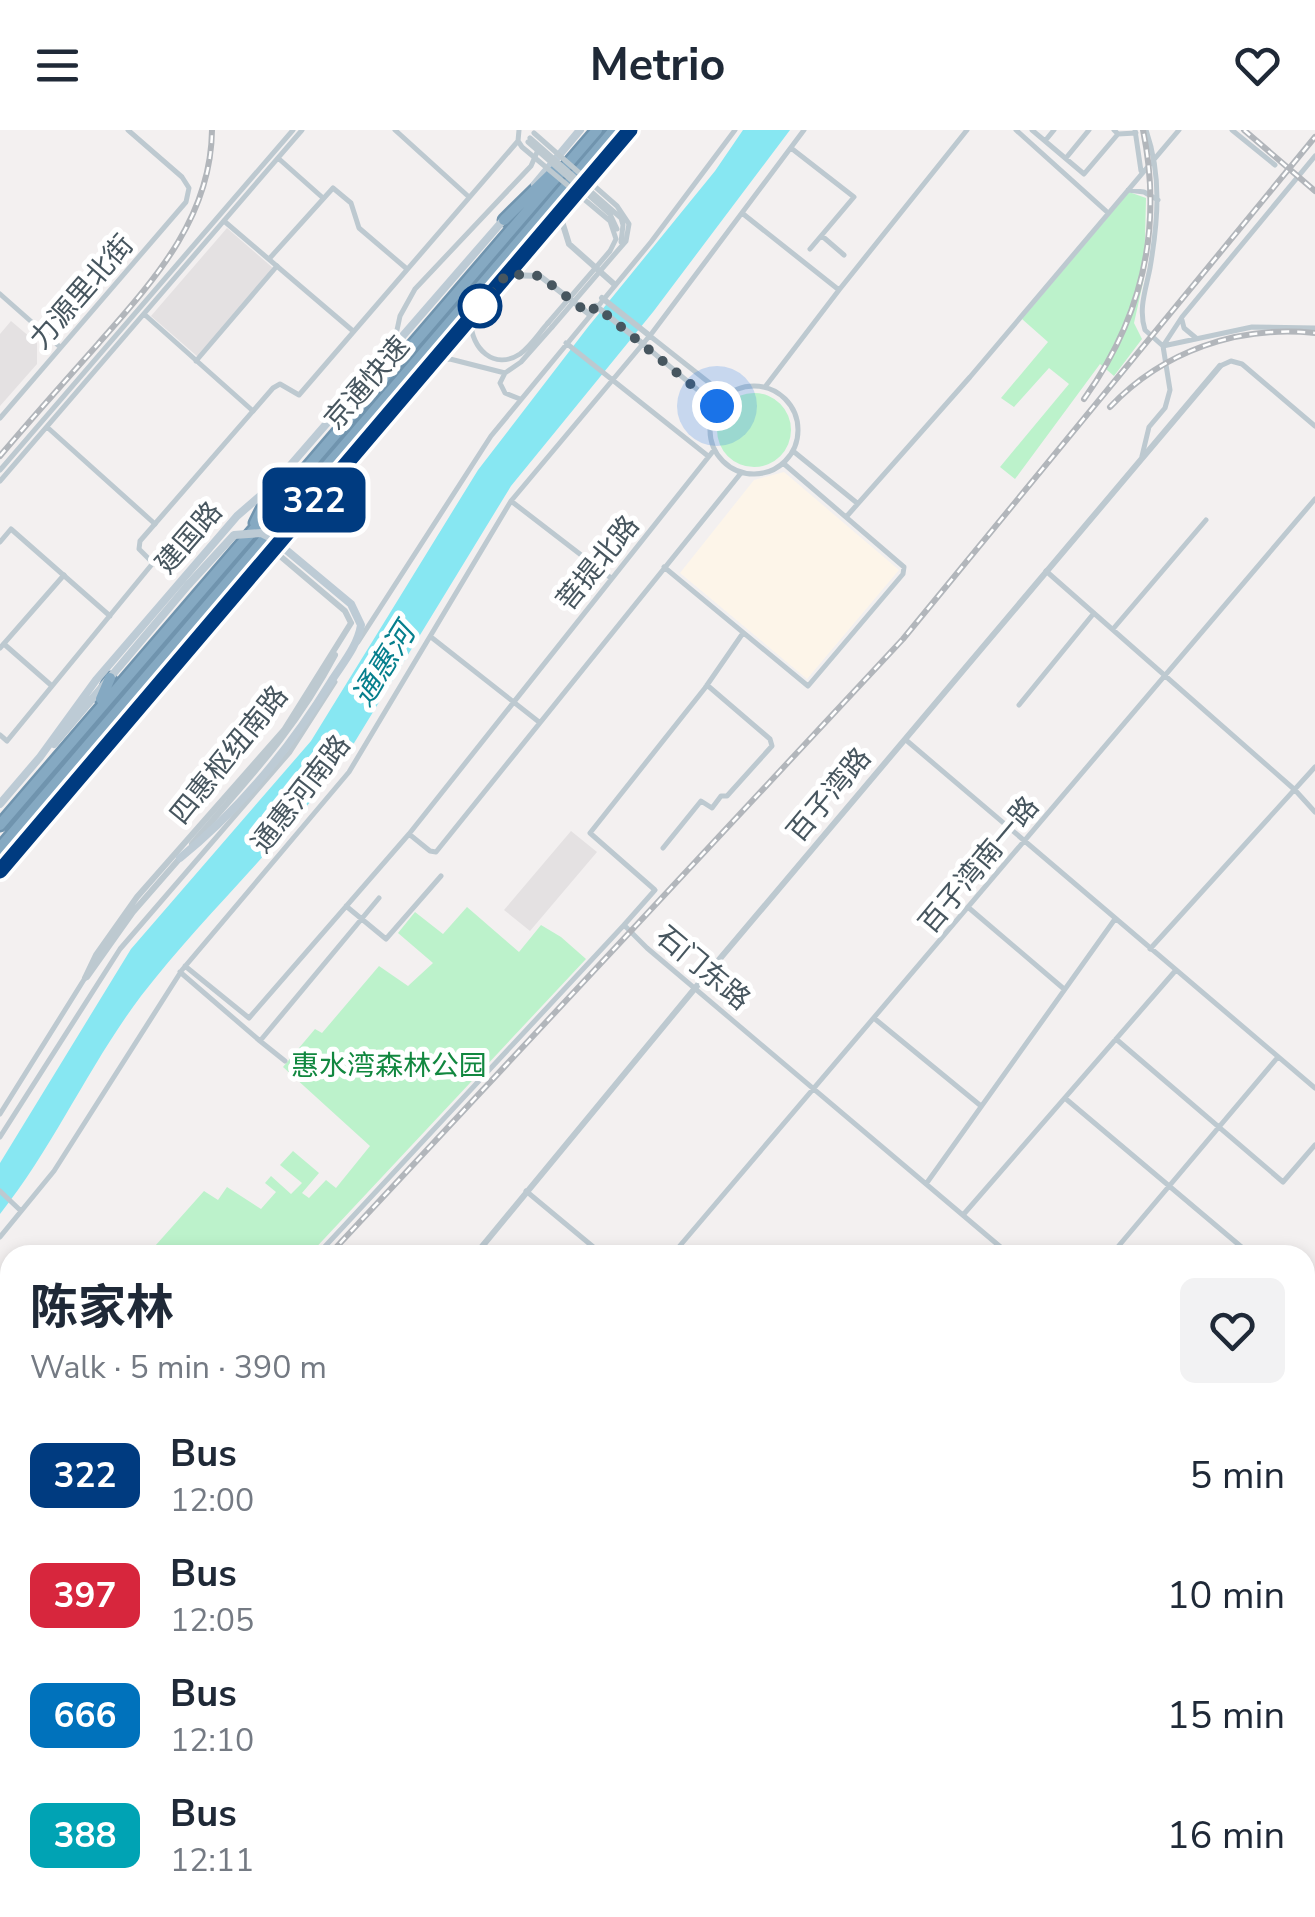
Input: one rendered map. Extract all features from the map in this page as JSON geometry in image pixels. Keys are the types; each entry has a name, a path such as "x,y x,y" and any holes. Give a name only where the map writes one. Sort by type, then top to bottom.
{"highway":[{"path":"504,220 595,130"},
{"name":"京通快速","path":"0,825 595,130"},
{"name":"京通快速","path":"0,848 614,130"},
{"path":"246,538 274,484"},
{"path":"143,678 206,627"},
{"path":"97,710 110,678"}],"main road":[{"name":"建国路","path":"0,804 96,680 237,516 274,484 371,374 574,132"},
{"path":"0,871 629,132"},
{"path":"40,757 234,535 261,533 274,539 351,604 361,625 350,652 283,753 223,820 180,858"}],"street":[{"name":"力源里北街","path":"0,418 186,202 189,188 182,178 128,130"},
{"path":"0,470 293,130"},
{"path":"0,482 302,130"},
{"path":"395,130 469,197"},
{"path":"519,130 610,221 616,239"},
{"path":"0,1137 120,948 290,752 469,466 651,242 734,130"},
{"name":"通惠河南路","path":"0,1238 54,1170 183,969 349,772 511,501 650,336 804,130"},
{"path":"765,387 967,130"},
{"path":"1016,130 1107,212"},
{"path":"1032,130 1084,174 1116,132 1135,132 1141,174"},
{"path":"1045,141 1054,130"},
{"path":"1066,158 1089,130"},
{"path":"1141,460 1149,428 1165,408 1170,390 1163,346 1144,330 1142,320 1158,200 1155,157 1146,130"},
{"path":"847,516 1179,130"},
{"path":"1232,130 1275,166"},
{"path":"0,735 7,741 153,563 139,549 140,542 253,411 280,384 299,395 469,197 527,138"},
{"path":"520,399 505,393 500,383 506,372 521,362 610,252 617,225 610,214 527,138"},
{"path":"471,316 473,343 482,354 504,360 525,350 618,250 629,232 625,214 527,138"},
{"path":"791,148 854,198 810,248"},
{"path":"371,374 379,353 398,330 400,316 414,289 532,166 538,150"},
{"path":"1163,346 1182,317 1315,156"},
{"path":"278,158 323,198"},
{"path":"269,259 333,188 352,203 358,228 407,269"},
{"path":"1127,190 1144,192 1158,200"},
{"path":"742,213 839,290"},
{"path":"560,215 568,244 614,284"},
{"path":"224,221 353,332"},
{"path":"822,236 844,255"},
{"path":"196,361 277,266"},
{"path":"507,274 540,276 589,314"},
{"path":"0,294 60,347"},
{"path":"602,298 726,396"},
{"path":"596,306 717,406"},
{"path":"144,314 253,411"},
{"path":"1182,317 1184,328 1198,340"},
{"path":"1163,346 1252,327 1315,328"},
{"path":"566,343 709,456"},
{"path":"433,361 450,359 506,372"},
{"path":"1220,366 1231,361 1242,364 1315,426"},
{"name":"百子湾路","path":"483,1245 1220,366"},
{"path":"765,387 786,399 794,409 799,432 784,464 756,474 741,473 721,460 714,450 710,426 717,406 726,396 738,389 765,387"},
{"path":"47,427 155,524"},
{"name":"菩提北路","path":"183,969 249,1018 409,834 714,450"},
{"path":"793,451 858,503"},
{"path":"664,568 808,686 903,574 902,562 784,464"},
{"path":"409,834 436,852 741,473"},
{"name":"百子湾南一路","path":"681,1245 1315,499"},
{"path":"511,501 612,578"},
{"path":"1113,629 1206,520"},
{"path":"0,542 11,529 110,616"},
{"path":"272,550 345,610 351,623"},
{"path":"1046,571 1295,790 1315,812"},
{"path":"52,686 2,646 64,575"},
{"path":"1019,705 1094,613"},
{"name":"四惠枢纽南路","path":"0,1114 85,978 133,912 290,730 351,623"},
{"name":"四惠枢纽南路","path":"85,978 96,955 138,898 284,730 351,623"},
{"path":"624,925 655,890 590,833 708,685 743,633"},
{"path":"430,636 539,722"},
{"path":"663,848 701,802 712,808 772,746 708,685"},
{"path":"906,740 1315,1088"},
{"path":"1150,949 1315,766"},
{"path":"346,906 386,939 441,876"},
{"path":"260,1040 379,898"},
{"path":"969,908 1064,989"},
{"path":"926,1184 1115,919"},
{"name":"石门东路","path":"326,1245 624,925 998,1245"},
{"path":"183,969 286,1061"},
{"path":"963,1215 1176,970"},
{"path":"875,1018 981,1106"},
{"path":"1116,1039 1284,1182 1315,1144"},
{"path":"1119,1245 1278,1057"},
{"path":"1066,1099 1239,1245"},
{"path":"526,1190 591,1245"},
{"path":"0,1191 22,1211"}],"shaded area":[{"path":"227,228 273,268 198,357 151,316"},
{"path":"11,321 37,343 37,364 0,406 0,334"},
{"path":"784,472 899,570 807,679 680,573 754,480"},
{"path":"571,831 597,852 530,931 504,910"}],"green space":[{"path":"1129,192 1146,198 1144,278 1134,323 1142,339 1114,376 1100,364 1015,479 1000,467 1069,384 1049,368 1014,407 1001,398 1048,342 1022,319"},
{"path":"754,393 780,404 791,430 780,456 754,467 728,456 717,430 728,404"},
{"name":"惠水湾森林公园","path":"467,907 519,952 541,925 586,959 318,1245 156,1245 204,1191 218,1200 227,1187 261,1209 276,1192 265,1183 271,1176 291,1194 302,1183 280,1165 293,1151 319,1173 302,1193 309,1198 326,1180 336,1188 370,1146 283,1067 315,1029 322,1033 379,966 408,986 433,963 398,933 415,912 443,934"}],"water":[{"name":"通惠河","path":"743,130 790,130 653,312 511,486 348,753 299,816 141,996 38,1161 0,1214 0,1163 131,949 311,741 478,470 715,171"}],"railway":[{"path":"0,456 139,296 175,247 202,192 212,130"},
{"path":"1084,399 1120,337 1143,271 1150,202 1143,130"},
{"path":"1244,130 1315,191"},
{"path":"338,1245 903,639 1315,137"},
{"path":"1110,407 1154,371 1204,346 1258,333 1315,333"}],"bus line":[{"name":"322","path":"0,871 630,130"}],"route":[{"path":"480,306 507,274 540,276 589,314 596,306 717,406"}]}
